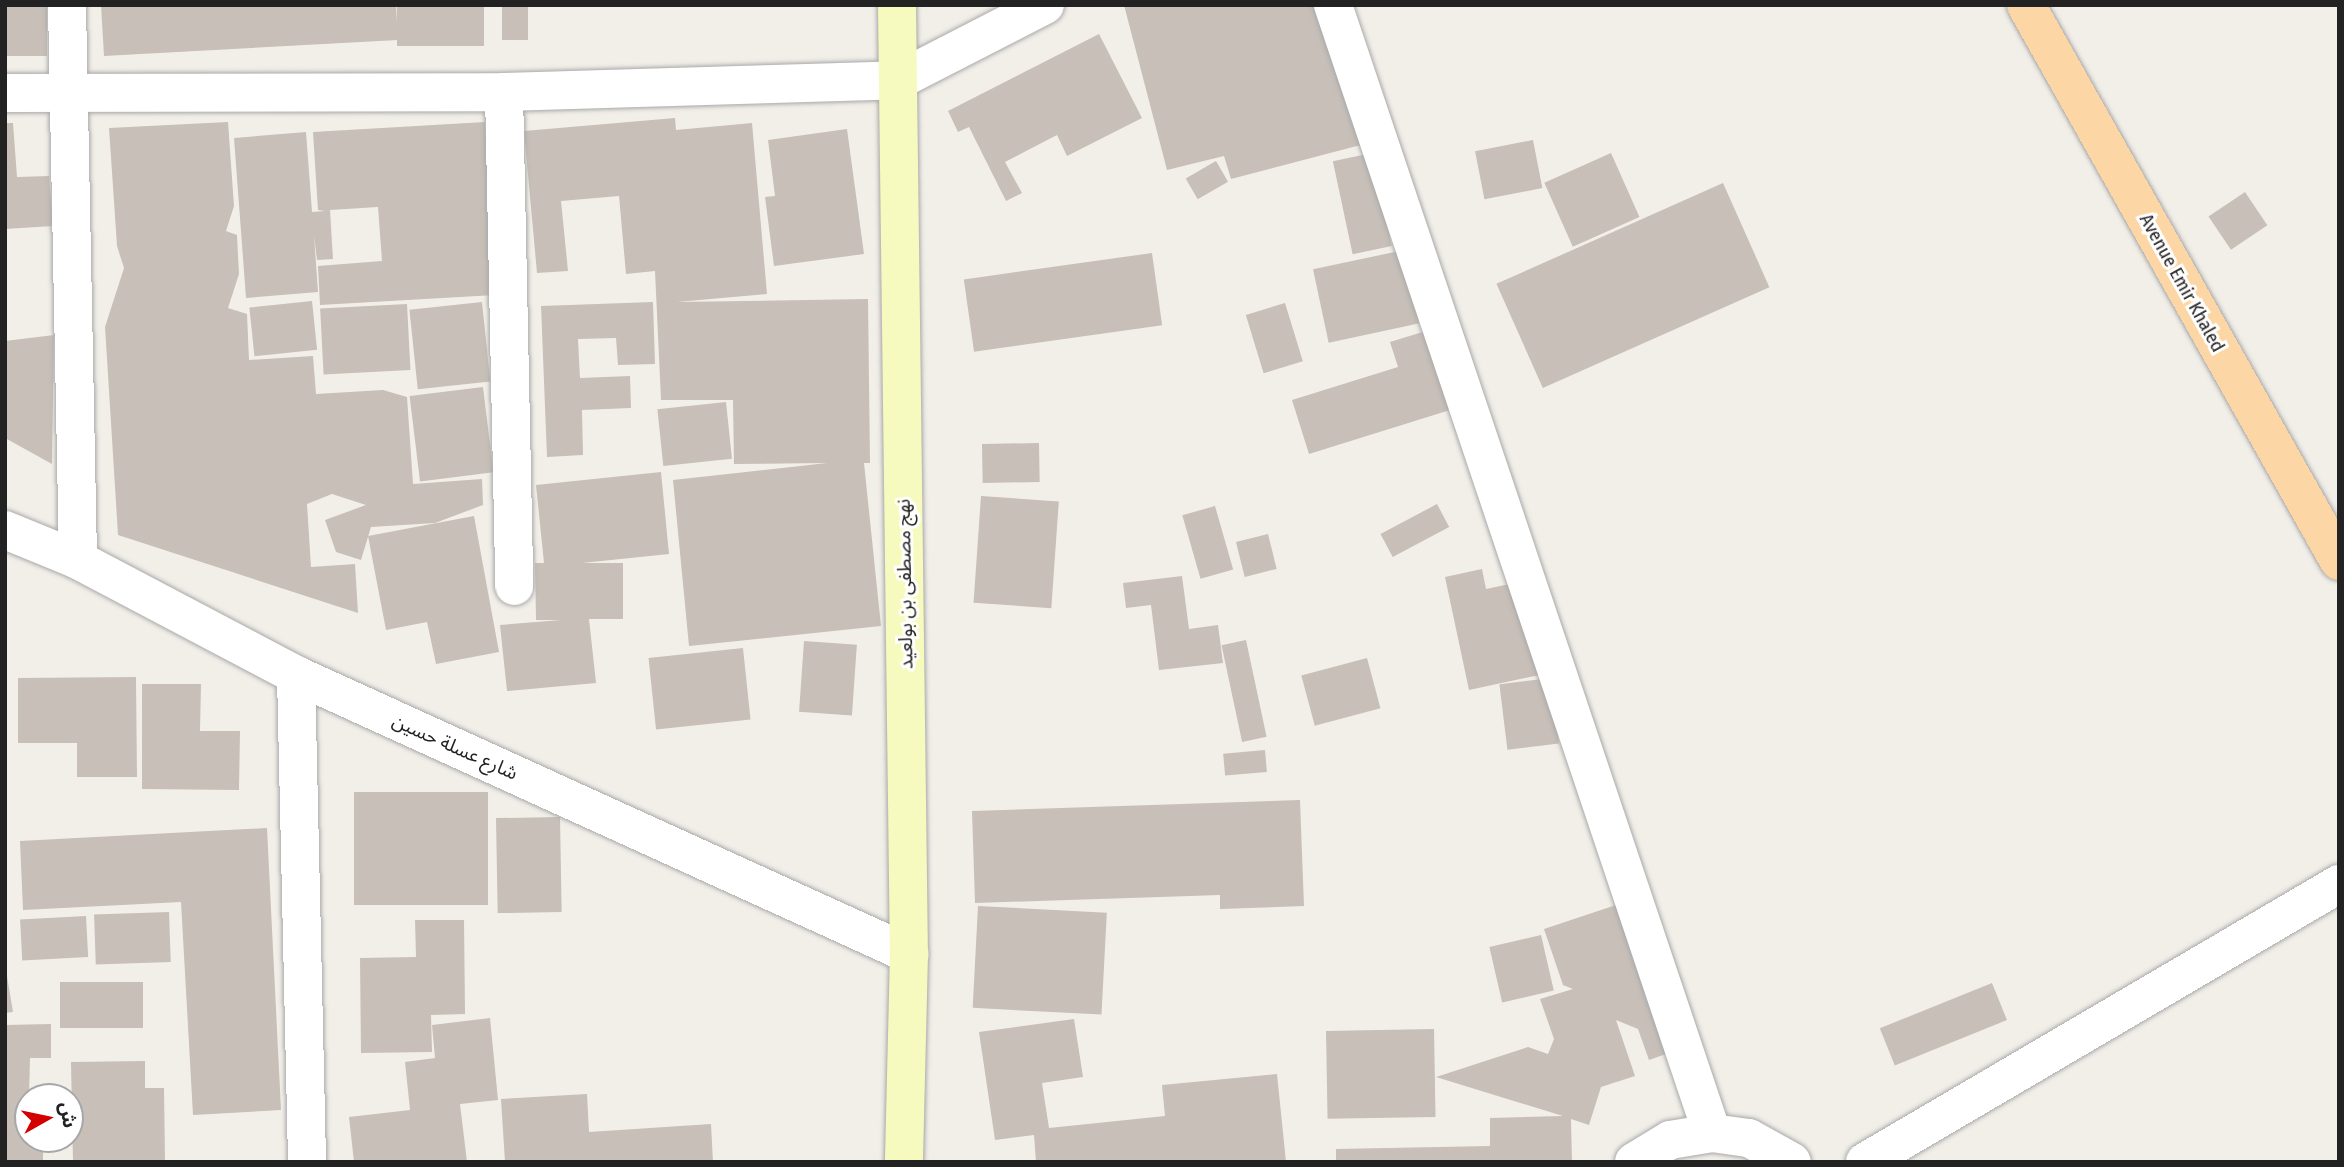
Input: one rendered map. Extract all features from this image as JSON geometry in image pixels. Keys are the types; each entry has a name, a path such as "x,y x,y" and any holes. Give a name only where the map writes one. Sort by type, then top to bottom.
{"main road":[{"name":"نهج مصطفى بن بولعيد","path":"897,5 909,954 904,1162"},
{"name":"Avenue Emir Khaled","path":"2026,5 2339,561"}],"street":[{"path":"67,5 78,560"},
{"path":"5,93 69,90 504,92 899,80 1045,5"},
{"path":"1333,5 1713,1133"},
{"path":"504,92 514,586"},
{"name":"شارع عسلة حسين","path":"5,530 78,560 296,675 909,954"},
{"path":"296,675 307,1162"},
{"path":"1865,1162 2339,884"},
{"path":"1634,1162 1670,1140 1713,1133 1749,1138 1792,1162"}],"building":[{"path":"5,5 47,5 47,56 5,56"},
{"path":"101,5 396,5 398,40 104,56"},
{"path":"397,5 484,5 484,46 397,46"},
{"path":"502,5 528,5 528,40 502,40"},
{"path":"1124,5 1341,5 1376,141 1231,179 1224,156 1167,170"},
{"path":"1099,34 1142,118 1067,156 1057,135 1005,162 1022,193 1006,201 969,127 958,132 948,111"},
{"path":"675,118 676,130 752,123 767,294 677,302 868,299 870,463 864,463 881,626 689,646 673,480 827,463 734,464 733,400 661,400 655,271 626,274 619,196 561,201 568,271 537,273 524,131"},
{"path":"228,122 234,206 226,231 237,235 239,274 228,308 247,314 249,360 313,356 316,394 383,390 407,397 413,484 482,479 483,505 435,523 371,527 361,560 336,552 325,520 366,505 332,494 307,504 311,567 355,564 358,613 118,535 105,327 124,268 117,246 109,128"},
{"path":"485,122 495,295 320,305 318,266 382,261 378,207 330,210 333,259 317,260 314,235 318,292 246,298 234,138 306,132 312,212 325,211 318,210 313,132"},
{"path":"5,123 13,123 17,177 49,176 53,226 5,229"},
{"path":"847,129 864,254 774,266 765,197 775,196 768,140"},
{"path":"1533,140 1542,188 1484,199 1475,151"},
{"path":"1372,153 1392,246 1353,254 1333,161"},
{"path":"1611,153 1639,217 1573,247 1544,183"},
{"path":"1216,161 1228,182 1198,199 1186,178"},
{"path":"1723,183 1769,287 1543,388 1496,284"},
{"path":"2245,192 2267,225 2231,250 2209,217"},
{"path":"1404,250 1420,323 1329,343 1313,269"},
{"path":"1152,253 1162,325 974,352 964,279"},
{"path":"312,301 317,350 254,356 249,308"},
{"path":"482,302 490,382 418,389 409,310"},
{"path":"653,302 655,364 618,365 616,338 578,339 580,378 630,376 631,408 582,410 583,455 547,457 541,306"},
{"path":"1285,303 1303,361 1264,373 1246,315"},
{"path":"407,304 410,370 324,374 320,309"},
{"path":"1442,326 1466,405 1309,454 1292,400 1398,367 1390,342"},
{"path":"54,335 52,464 5,438 5,341"},
{"path":"483,387 493,472 420,481 410,396"},
{"path":"726,402 732,459 663,466 657,409"},
{"path":"1039,443 1040,482 983,483 982,444"},
{"path":"661,472 669,554 582,563 623,563 623,619 589,619 596,683 507,691 500,625 561,620 536,620 535,563 544,563 536,485"},
{"path":"981,496 1059,501 1051,608 974,603"},
{"path":"1437,504 1449,527 1393,557 1380,534"},
{"path":"1215,506 1233,569 1201,579 1182,515"},
{"path":"474,516 499,652 436,664 427,622 386,630 368,536"},
{"path":"1268,534 1277,569 1245,577 1236,542"},
{"path":"1482,569 1486,589 1524,581 1544,674 1469,690 1445,577"},
{"path":"1182,576 1189,629 1218,625 1223,663 1159,670 1151,605 1126,608 1123,583"},
{"path":"1246,640 1267,737 1242,742 1222,645"},
{"path":"804,641 857,645 852,716 799,712"},
{"path":"743,648 751,720 656,730 649,658"},
{"path":"1367,658 1380,708 1315,726 1301,676"},
{"path":"136,677 137,777 77,777 77,743 18,743 18,678"},
{"path":"1551,678 1559,744 1507,750 1499,684"},
{"path":"142,684 201,684 200,731 240,731 239,790 142,789"},
{"path":"1265,750 1267,772 1225,776 1223,754"},
{"path":"354,792 488,792 488,905 354,905"},
{"path":"1300,800 1304,906 1220,909 1220,895 975,903 972,811"},
{"path":"560,817 562,912 498,913 496,818"},
{"path":"267,828 281,1110 193,1115 181,902 23,910 20,841"},
{"path":"1634,899 1683,1048 1649,1060 1638,1029 1616,1020 1635,1076 1601,1087 1589,1125 1571,1119 1572,1162 1336,1162 1336,1149 1490,1146 1490,1118 1563,1116 1436,1077 1528,1047 1548,1054 1554,1039 1540,999 1573,989 1563,985 1544,929"},
{"path":"978,906 1107,913 1101,1015 973,1008"},
{"path":"169,912 171,962 96,965 94,915"},
{"path":"86,916 88,957 22,960 20,919"},
{"path":"415,920 464,920 465,1014 431,1015 432,1052 361,1053 360,958 416,957"},
{"path":"1541,935 1554,991 1502,1002 1489,947"},
{"path":"5,964 13,1012 5,1013"},
{"path":"60,982 143,982 143,1028 60,1028"},
{"path":"1992,983 2007,1020 1895,1065 1880,1028"},
{"path":"490,1018 498,1100 460,1104 467,1162 354,1162 349,1117 410,1110 405,1062 435,1058 432,1025"},
{"path":"1074,1019 1083,1077 1042,1083 1049,1128 1165,1116 1162,1085 1277,1074 1286,1162 1036,1162 1034,1135 995,1140 979,1032"},
{"path":"51,1024 51,1058 30,1058 29,1083 14,1083 14,1153 43,1153 43,1162 5,1162 5,1025"},
{"path":"1434,1029 1436,1117 1328,1119 1326,1031"},
{"path":"145,1061 145,1088 164,1088 165,1162 73,1162 73,1153 84,1153 84,1083 71,1083 71,1062"},
{"path":"587,1094 589,1132 711,1124 713,1162 505,1162 501,1099"}]}
